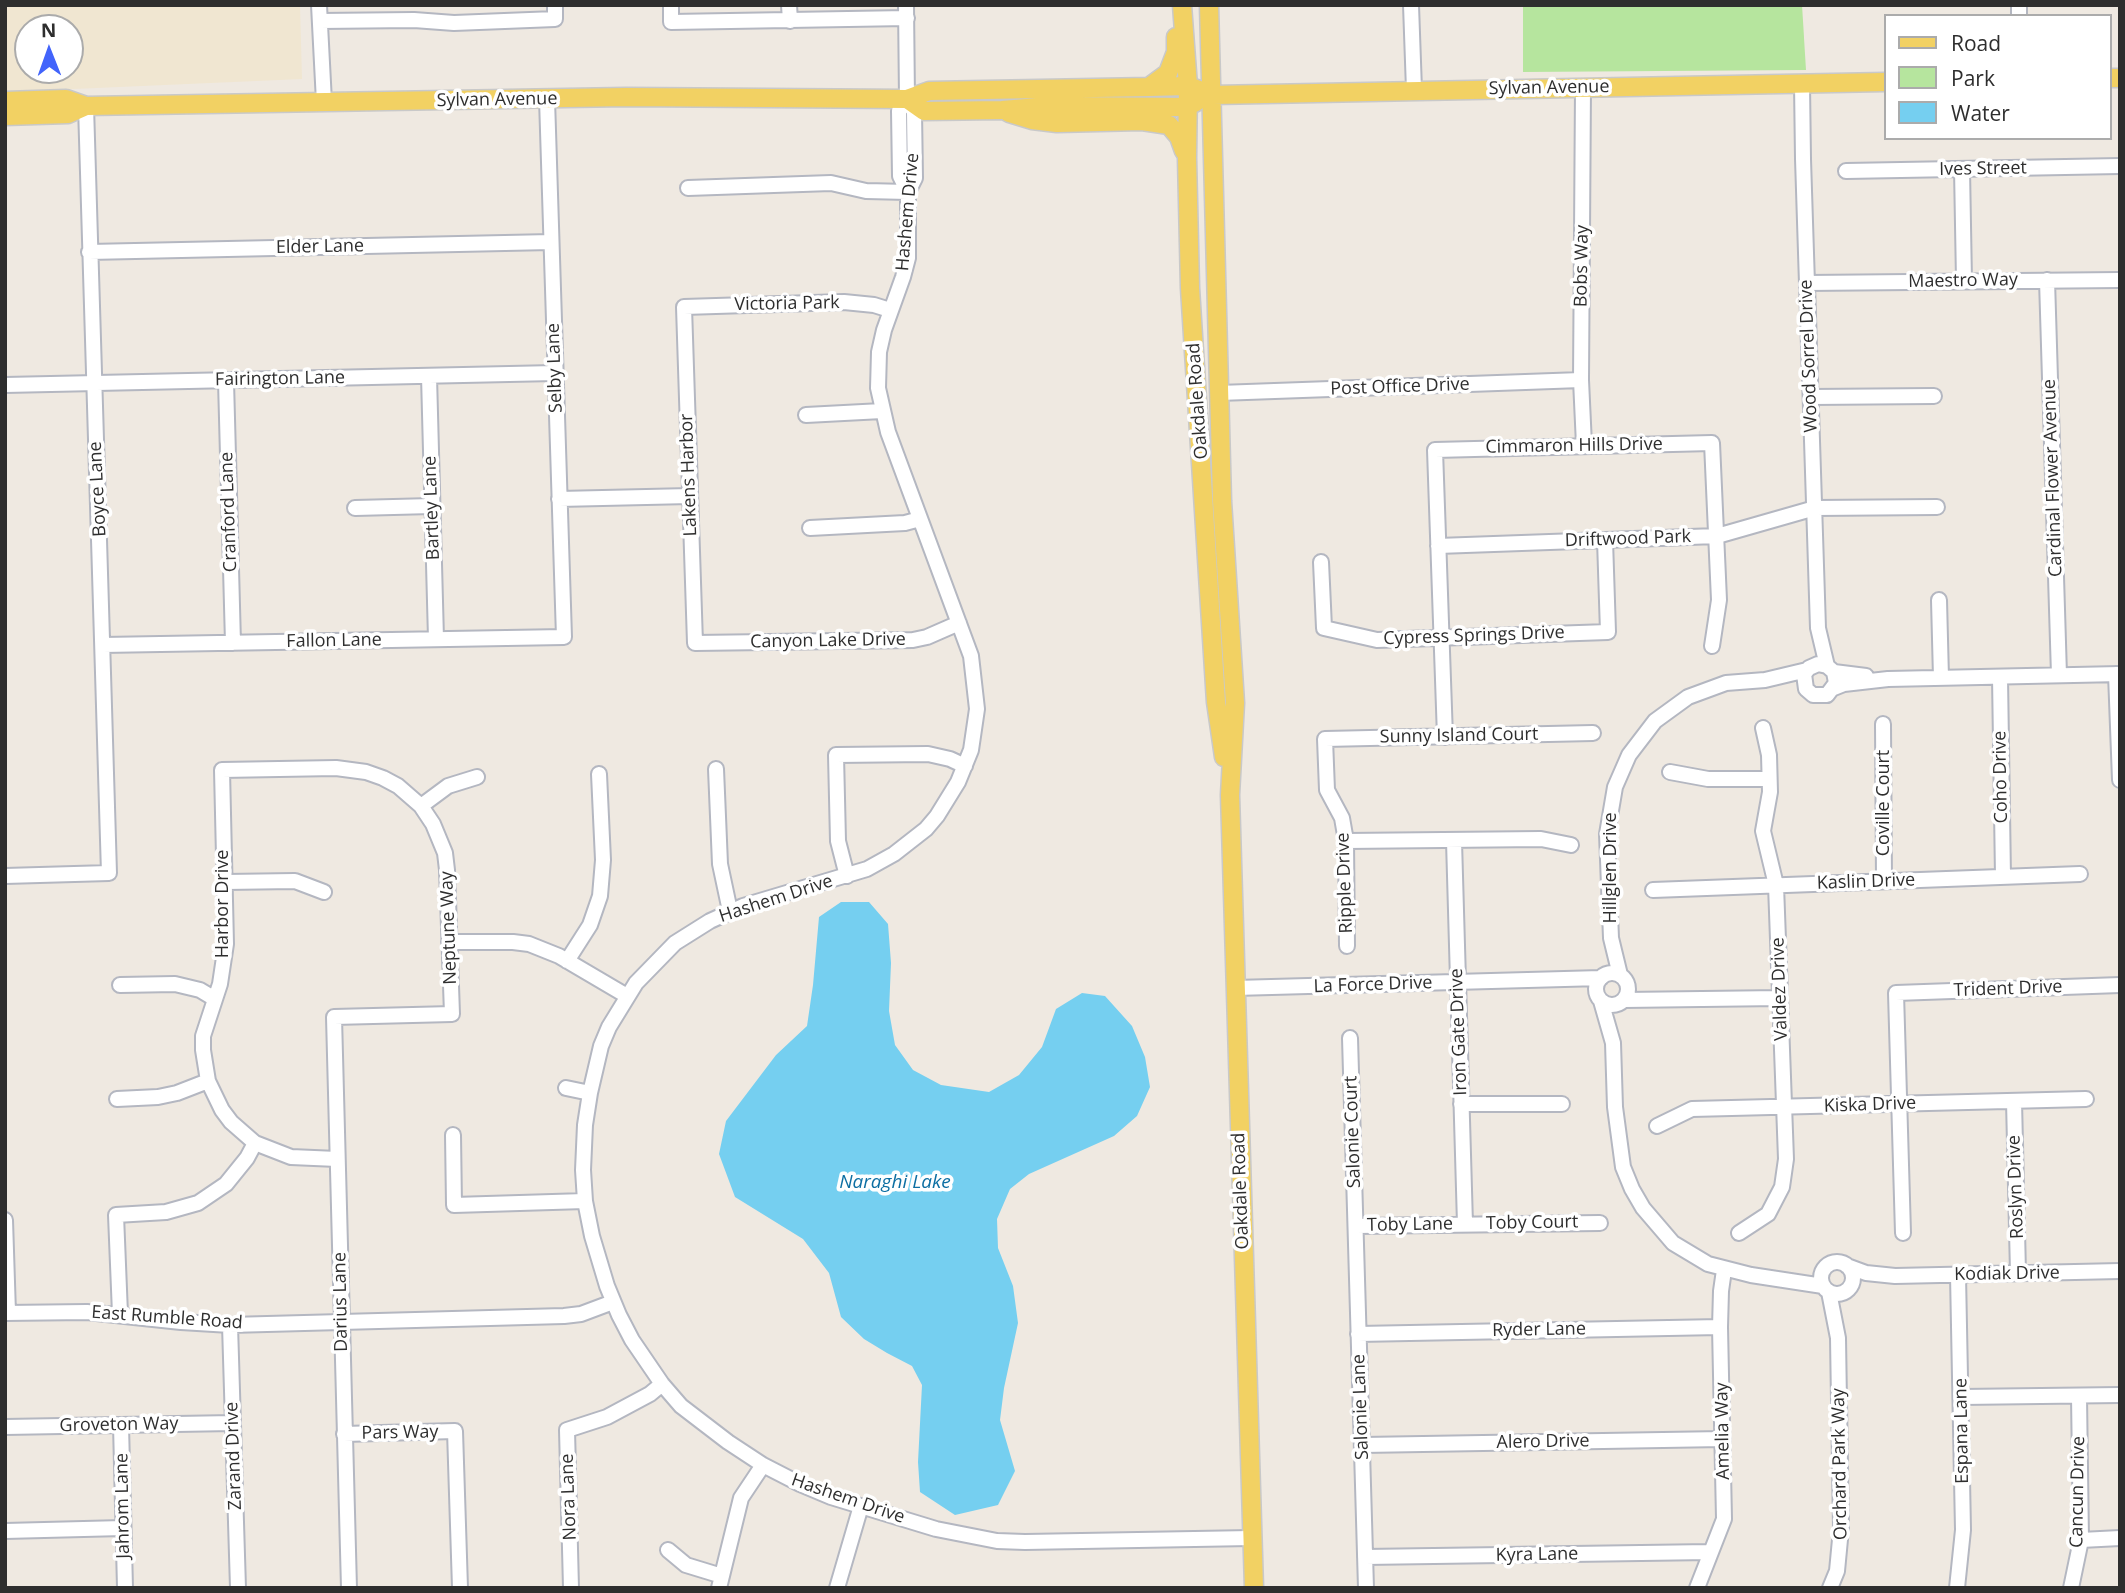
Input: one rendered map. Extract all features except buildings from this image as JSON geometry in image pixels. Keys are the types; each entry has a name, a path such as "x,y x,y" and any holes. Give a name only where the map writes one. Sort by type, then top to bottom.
{"main road":[{"name":"Oakdale Road","path":"1209,5 1222,500 1234,703 1230,795 1254,1588"},
{"name":"Oakdale Road","path":"1182,8 1188,86 1190,288 1216,702 1230,795"},
{"path":"1149,87 1168,73 1173,63 1182,8"},
{"name":"Sylvan Avenue","path":"5,101 66,99 86,106 626,97 907,99 929,90 1188,86 1213,95 1884,82"},
{"name":"Sylvan Avenue","path":"907,99 924,111 1002,110 1052,106 1187,107 1213,95"},
{"name":"Sylvan Avenue","path":"5,116 68,114 86,106"},
{"path":"1002,110 1032,120 1057,123 1142,121 1168,125 1179,137 1187,159"},
{"path":"1209,593 1218,603 1224,666 1234,703"}],"street":[{"path":"319,5 324,102"},
{"path":"671,5 671,22 790,21 906,12"},
{"path":"789,5 790,21"},
{"path":"1411,5 1414,90"},
{"path":"320,21 414,20 454,23 555,12"},
{"name":"Hashem Drive","path":"906,12 907,99 899,111 901,176 908,192 908,258 879,352 878,388 882,411 971,656 977,691 976,724 965,766 947,801 926,829 880,863 847,876 730,911 698,927 656,960 626,996 601,1046 590,1093 584,1149 585,1201 596,1255 613,1301 632,1340 662,1384 681,1406 762,1465 800,1484 936,1529 997,1541 1251,1538"},
{"name":"Wood Sorrel Drive","path":"1802,84 1818,628 1830,669"},
{"name":"Bobs Way","path":"1583,87 1581,380 1584,445"},
{"name":"Selby Lane","path":"547,99 564,637"},
{"name":"Boyce Lane","path":"5,876 109,873 86,106"},
{"name":"Ives Street","path":"1846,171 2120,166"},
{"path":"1962,169 1964,281"},
{"path":"688,188 831,183 866,191 908,192"},
{"name":"Elder Lane","path":"89,252 551,242"},
{"name":"Maestro Way","path":"1807,283 2120,280"},
{"name":"Cardinal Flower Avenue","path":"2047,281 2059,675"},
{"name":"Victoria Park","path":"684,307 844,302 874,305 890,310"},
{"name":"Lakens Harbor","path":"684,307 695,643"},
{"name":"Fairington Lane","path":"5,385 555,373"},
{"name":"Bartley Lane","path":"429,376 436,639"},
{"name":"Post Office Drive","path":"1219,393 1581,380"},
{"name":"Cranford Lane","path":"226,381 233,643"},
{"path":"1811,397 1934,396"},
{"path":"806,415 882,411"},
{"name":"Cimmaron Hills Drive","path":"1438,546 1435,450 1712,443 1717,536"},
{"path":"559,499 690,496"},
{"path":"355,508 432,506"},
{"name":"Driftwood Park","path":"1438,546 1717,536 1815,508 1937,507"},
{"path":"810,528 905,523 920,519"},
{"path":"1712,646 1718,600 1717,536"},
{"name":"Cypress Springs Drive","path":"1321,562 1324,628 1377,640 1608,632 1605,540"},
{"path":"1438,546 1445,737"},
{"path":"1939,600 1941,678"},
{"name":"Canyon Lake Drive","path":"695,643 913,640 928,637 958,623"},
{"name":"Wood Sorrel Drive","path":"1808,669 1818,628"},
{"name":"Fallon Lane","path":"103,645 564,637"},
{"name":"Hillglen Drive","path":"1602,977 1611,938 1608,818 1615,787 1629,754 1655,721 1688,697 1726,683 1765,680 1818,664 1830,669 1888,679"},
{"path":"1806,689 1803,679 1808,669"},
{"path":"1830,669 1836,682 1834,688"},
{"path":"2118,674 2120,780"},
{"name":"Hillglen Drive","path":"1765,680 1806,689 1813,695 1823,696 1844,684 1888,679 2118,674"},
{"name":"Coho Drive","path":"2000,677 2003,877"},
{"name":"Coville Court","path":"1883,724 1884,881"},
{"name":"Valdez Drive","path":"1739,1233 1768,1214 1782,1187 1786,1159 1776,885 1763,831 1770,792 1769,755 1763,728"},
{"name":"Sunny Island Court","path":"1325,739 1593,733"},
{"name":"Ripple Drive","path":"1325,739 1326,790 1342,818 1346,841 1347,946"},
{"path":"847,876 838,841 836,755 928,754 965,766"},
{"name":"Neptune Way","path":"222,769 351,769 383,778 398,786 421,806 433,824 445,853 452,1014 334,1017"},
{"name":"Harbor Drive","path":"222,769 226,944 215,999 203,1035 202,1050 208,1081 231,1122 255,1143 291,1157 337,1158"},
{"path":"716,769 720,864 730,911"},
{"path":"1670,772 1708,779 1769,779"},
{"path":"567,961 590,925 600,897 603,860 599,774"},
{"path":"421,806 448,786 477,777"},
{"path":"1346,841 1541,839 1571,845"},
{"name":"Iron Gate Drive","path":"1454,841 1465,1224"},
{"name":"Kaslin Drive","path":"1653,890 2080,874"},
{"path":"225,882 295,881 324,892"},
{"name":"Hillglen Drive","path":"1611,938 1624,980"},
{"path":"449,942 529,944 545,949 626,996"},
{"name":"La Force Drive","path":"1235,988 1554,980 1602,977 1612,973 1664,998"},
{"path":"1602,977 1596,987 1613,1043 1618,1136 1623,1167 1643,1208 1673,1243 1708,1264 1724,1270 1772,1277 1837,1294 1849,1288 1852,1275 1847,1266 1837,1262 1824,1269 1772,1277"},
{"name":"La Force Drive","path":"1554,980 1585,989 1609,1005 1623,1001 1664,998 1780,998"},
{"path":"1613,1043 1623,1001 1628,993 1624,980"},
{"path":"120,985 175,984 200,990 215,999"},
{"name":"Trident Drive","path":"1901,1104 1896,993 2120,985"},
{"name":"Darius Lane","path":"334,1017 349,1588"},
{"name":"Salonie Court","path":"1350,1038 1356,1226"},
{"path":"117,1099 158,1097 208,1081"},
{"path":"566,1088 590,1093"},
{"name":"Kiska Drive","path":"1657,1126 1692,1109 2086,1099"},
{"name":"Roslyn Drive","path":"2014,1101 2018,1273"},
{"path":"1461,1104 1562,1104"},
{"path":"1901,1104 1903,1233"},
{"path":"453,1135 454,1205 585,1201"},
{"path":"120,1314 117,1215 166,1212 198,1202 226,1184 247,1158 255,1143"},
{"path":"5,1220 7,1313"},
{"name":"Toby Court","path":"1465,1224 1600,1223"},
{"name":"Toby Lane","path":"1356,1226 1465,1224"},
{"name":"Salonie Lane","path":"1356,1226 1366,1588"},
{"name":"Kodiak Drive","path":"1847,1266 1866,1273 1895,1276 2120,1271"},
{"path":"1824,1269 1821,1278 1826,1289"},
{"name":"Amelia Way","path":"1697,1588 1724,1519 1720,1327 1724,1270"},
{"name":"Espana Lane","path":"1957,1588 1963,1530 1958,1275"},
{"name":"Kodiak Drive","path":"1849,1288 1895,1276"},
{"name":"Orchard Park Way","path":"1838,1338 1849,1288"},
{"name":"Orchard Park Way","path":"1826,1289 1838,1338 1841,1529 1837,1571 1830,1588"},
{"name":"East Rumble Road","path":"7,1313 87,1312 230,1325 564,1316 581,1314 613,1301"},
{"name":"Zarand Drive","path":"230,1325 238,1588"},
{"name":"Ryder Lane","path":"1359,1334 1720,1327"},
{"name":"Nora Lane","path":"571,1588 567,1430 607,1418 650,1394 662,1384"},
{"path":"1962,1397 2120,1395"},
{"name":"Cancun Drive","path":"2071,1588 2081,1540 2079,1396"},
{"name":"Groveton Way","path":"5,1427 233,1423"},
{"name":"Jahrom Lane","path":"121,1425 125,1588"},
{"name":"Pars Way","path":"344,1434 455,1432 460,1588"},
{"name":"Alero Drive","path":"1363,1445 1723,1438"},
{"path":"668,1550 686,1565 720,1582 741,1498 762,1465"},
{"path":"837,1588 860,1506"},
{"path":"5,1531 123,1528"},
{"path":"2081,1540 2120,1538"},
{"name":"Kyra Lane","path":"1365,1557 1710,1552"}],"shaded area":[{"path":"5,5 300,5 302,79 5,92"}],"green space":[{"path":"1523,5 1802,5 1806,70 1523,72"}],"water":[{"name":"Naraghi Lake","path":"841,902 869,902 888,924 891,963 889,1011 895,1045 913,1070 941,1085 989,1092 1019,1075 1042,1047 1056,1009 1082,993 1105,996 1132,1026 1145,1057 1150,1087 1137,1116 1114,1136 1029,1174 1010,1189 997,1219 998,1248 1013,1286 1018,1323 1000,1420 1015,1471 998,1505 955,1515 920,1492 918,1462 922,1385 912,1366 864,1339 841,1317 829,1273 803,1239 735,1197 719,1154 726,1121 776,1055 807,1026 819,917"}]}
